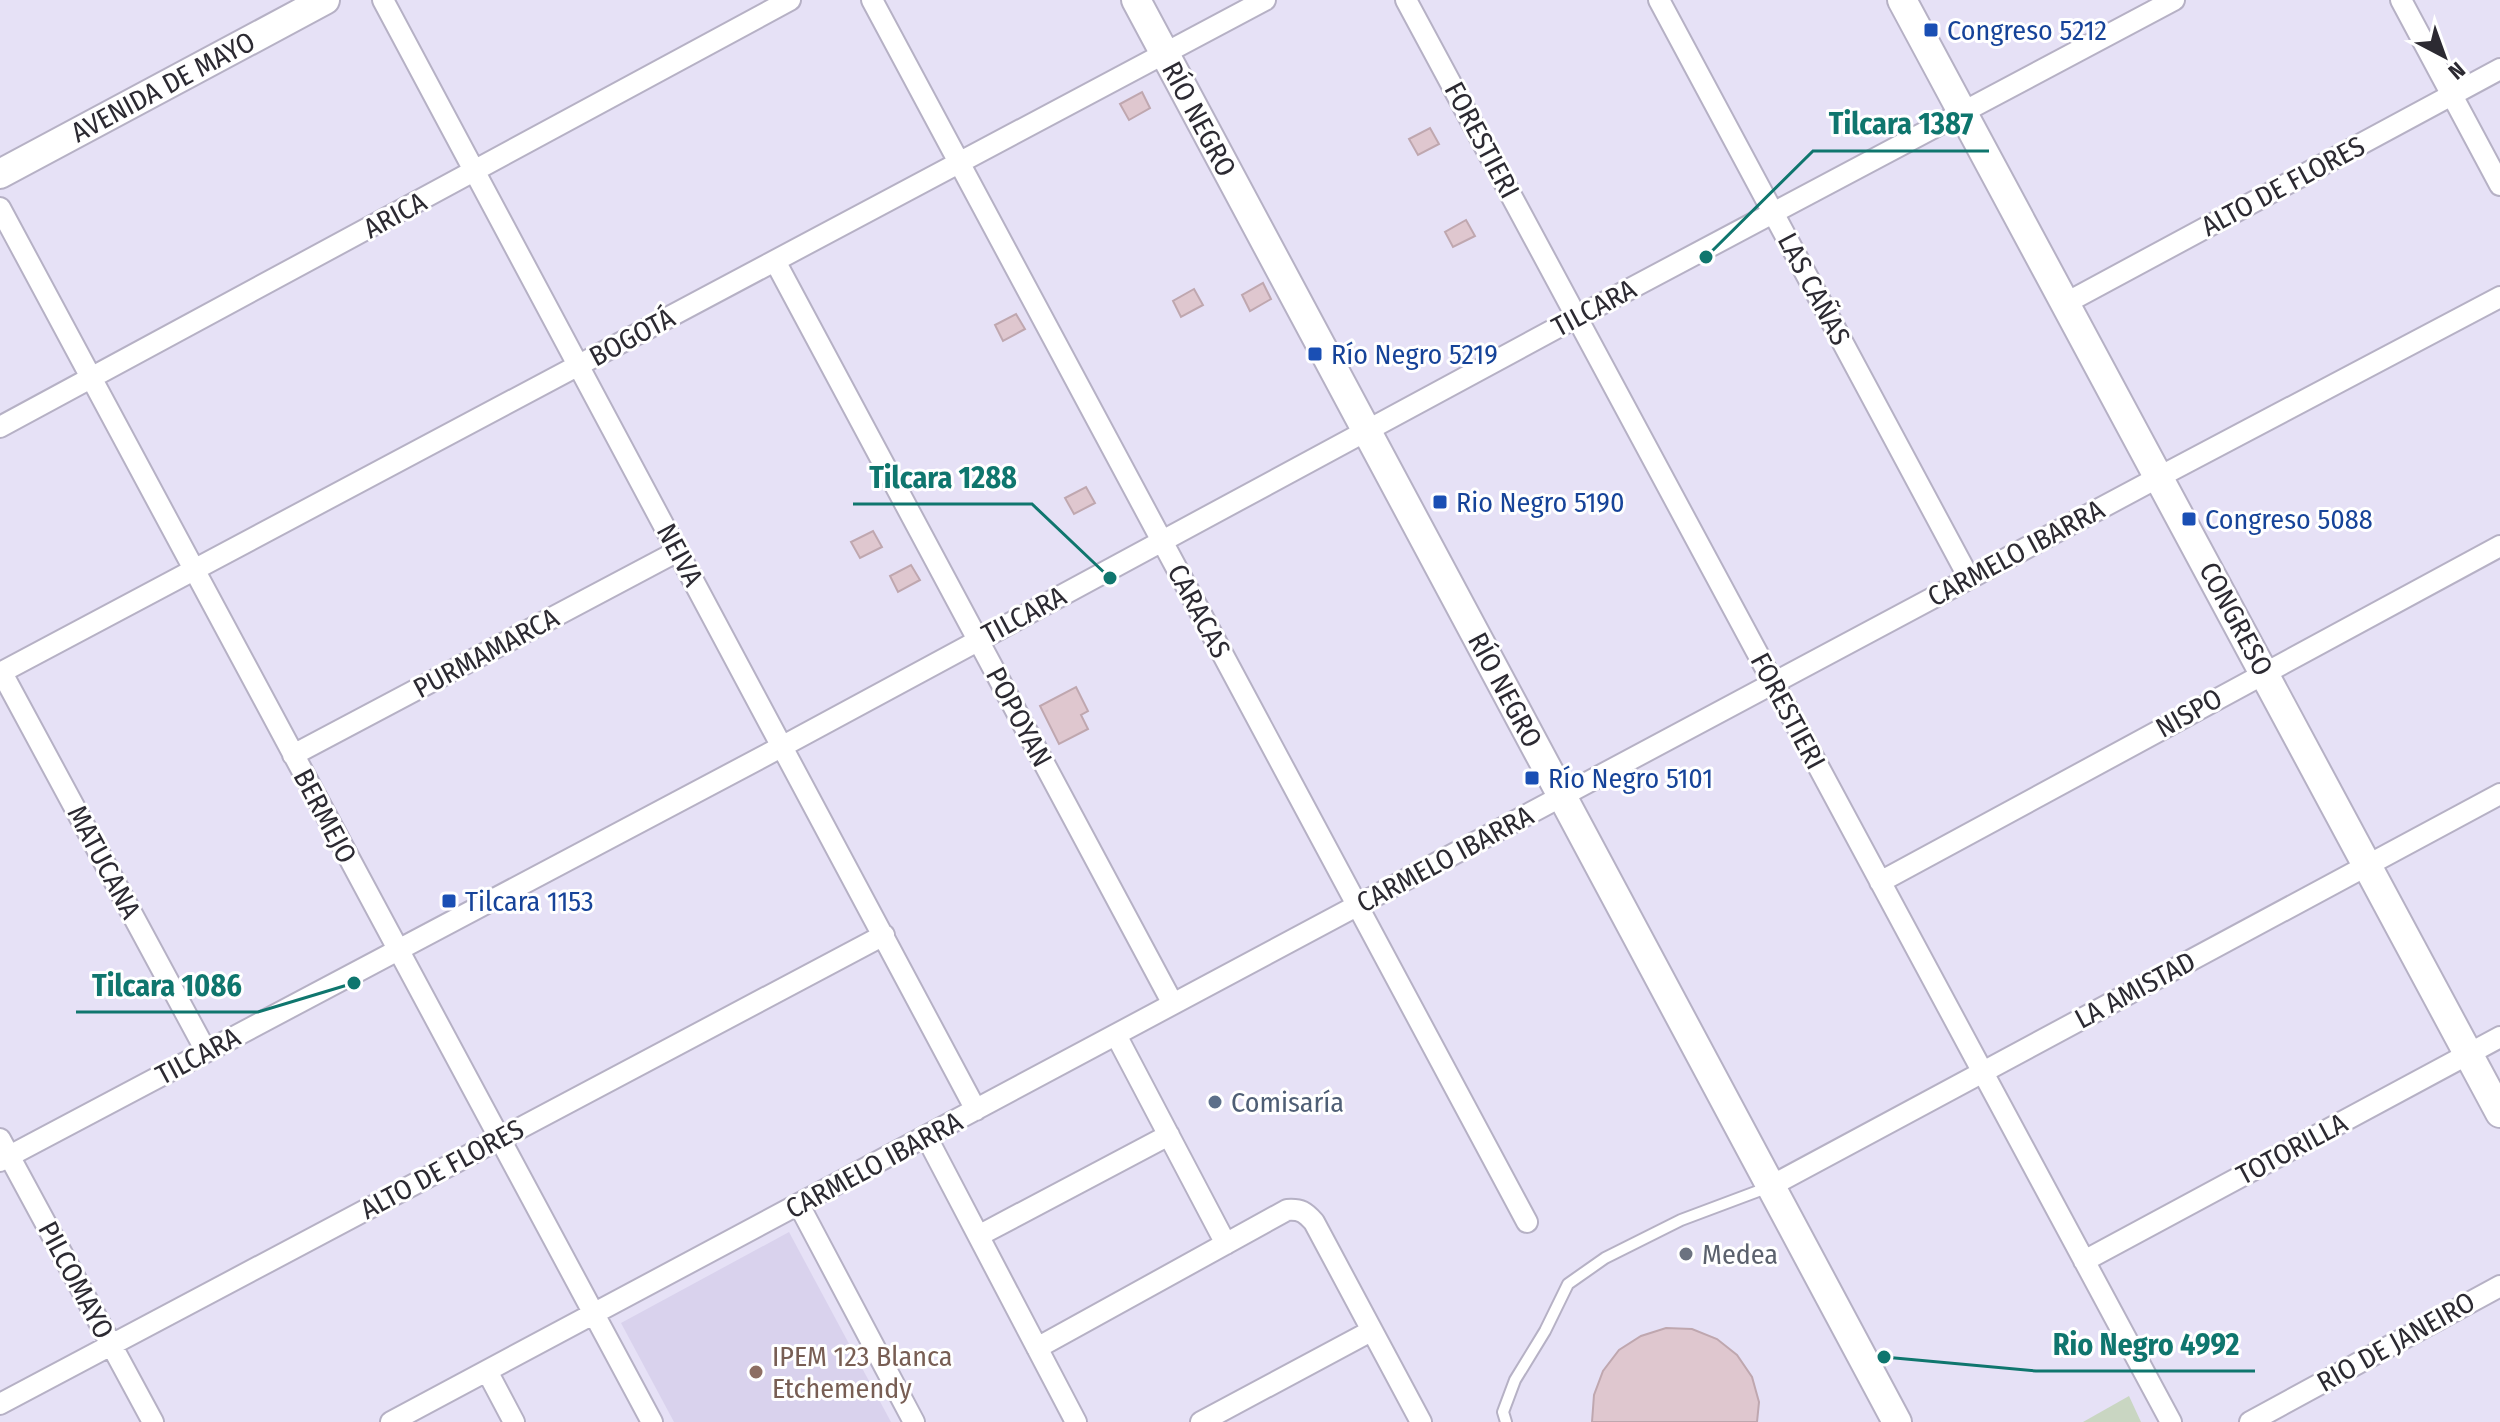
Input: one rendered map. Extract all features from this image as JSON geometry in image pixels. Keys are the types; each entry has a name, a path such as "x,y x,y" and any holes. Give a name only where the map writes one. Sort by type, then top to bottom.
{"main road":[{"name":"AVENIDA DE MAYO","path":"0,174 325,0"},
{"name":"RÍO NEGRO","path":"1136,0 1897,1422"},
{"name":"CONGRESO","path":"1902,0 2500,1113"}],"street":[{"name":"NEIVA","path":"383,0 976,1110"},
{"name":"ARICA","path":"0,427 790,0"},
{"name":"CARACAS","path":"872,0 1527,1222"},
{"name":"BOGOTÁ","path":"1,673 1265,0"},
{"name":"FORESTIERI","path":"1406,0 2171,1422"},
{"name":"LAS CAÑAS","path":"1659,0 1969,578"},
{"name":"TILCARA","path":"3,1152 206,1051 783,746 1577,317 2174,0"},
{"path":"2401,0 2500,185"},
{"name":"ALTO DE FLORES","path":"2066,303 2500,69"},
{"name":"BERMEJO","path":"0,208 652,1422"},
{"name":"POPOYAN","path":"775,261 1173,1004"},
{"name":"CARMELO IBARRA","path":"393,1422 2500,297"},
{"name":"NISPO","path":"1880,882 2500,546"},
{"name":"PURMAMARCA","path":"293,755 678,551"},
{"name":"MATUCANA","path":"1,673 206,1051"},
{"name":"LA AMISTAD","path":"1771,1186 2500,794"},
{"name":"ALTO DE FLORES","path":"0,1404 884,935"},
{"path":"1116,1035 1226,1244"},
{"name":"TOTORILLA","path":"2084,1261 2500,1037"},
{"path":"980,1235 1169,1135"},
{"path":"926,1136 1076,1422"},
{"name":"PILCOMAYO","path":"3,1152 153,1422"},
{"path":"799,1205 914,1422"},
{"path":"1037,1348 1287,1210 1298,1209 1314,1222 1421,1422"},
{"name":"RIO DE JANEIRO","path":"2250,1422 2500,1286"},
{"path":"1201,1422 1371,1331"},
{"path":"487,1371 514,1422"}],"lane":[{"path":"1506,1422 1503,1412 1515,1380 1545,1331 1568,1284 1605,1258 1681,1220 1771,1186"}],"shaded area":[{"name":"IPEM 123 Blanca Etchemendy","path":"789,1232 891,1422 674,1422 621,1323"}],"green space":[{"path":"2129,1396 2141,1422 2083,1422"}],"building":[{"path":"1142,92 1150,108 1129,120 1120,104"},
{"path":"1430,128 1439,144 1418,155 1409,139"},
{"path":"1466,220 1475,236 1453,247 1445,232"},
{"path":"1263,283 1271,299 1250,311 1242,295"},
{"path":"1194,289 1203,305 1181,317 1173,301"},
{"path":"1016,314 1025,329 1003,341 995,325"},
{"path":"1086,487 1095,503 1074,514 1065,498"},
{"path":"873,531 882,547 860,558 851,542"},
{"path":"911,565 920,580 898,592 890,576"},
{"path":"1076,687 1088,711 1081,715 1088,729 1059,744 1040,706"},
{"path":"1666,1328 1692,1329 1717,1339 1737,1355 1752,1377 1759,1402 1757,1422 1592,1422 1594,1395 1603,1371 1619,1350 1641,1336"}],"place":[{"name":"Congreso 5212","path":"1931,30"},
{"name":"Tilcara 1387","path":"1706,257"},
{"name":"Río Negro 5219","path":"1315,354"},
{"name":"Rio Negro 5190","path":"1440,502"},
{"name":"Congreso 5088","path":"2189,519"},
{"name":"Tilcara 1288","path":"1110,578"},
{"name":"Río Negro 5101","path":"1532,778"},
{"name":"Tilcara 1153","path":"449,901"},
{"name":"Tilcara 1086","path":"354,983"},
{"name":"Comisaría","path":"1215,1102"},
{"name":"Medea","path":"1686,1254"},
{"name":"Rio Negro 4992","path":"1884,1357"},
{"name":"IPEM 123 Blanca Etchemendy","path":"756,1372"}]}
